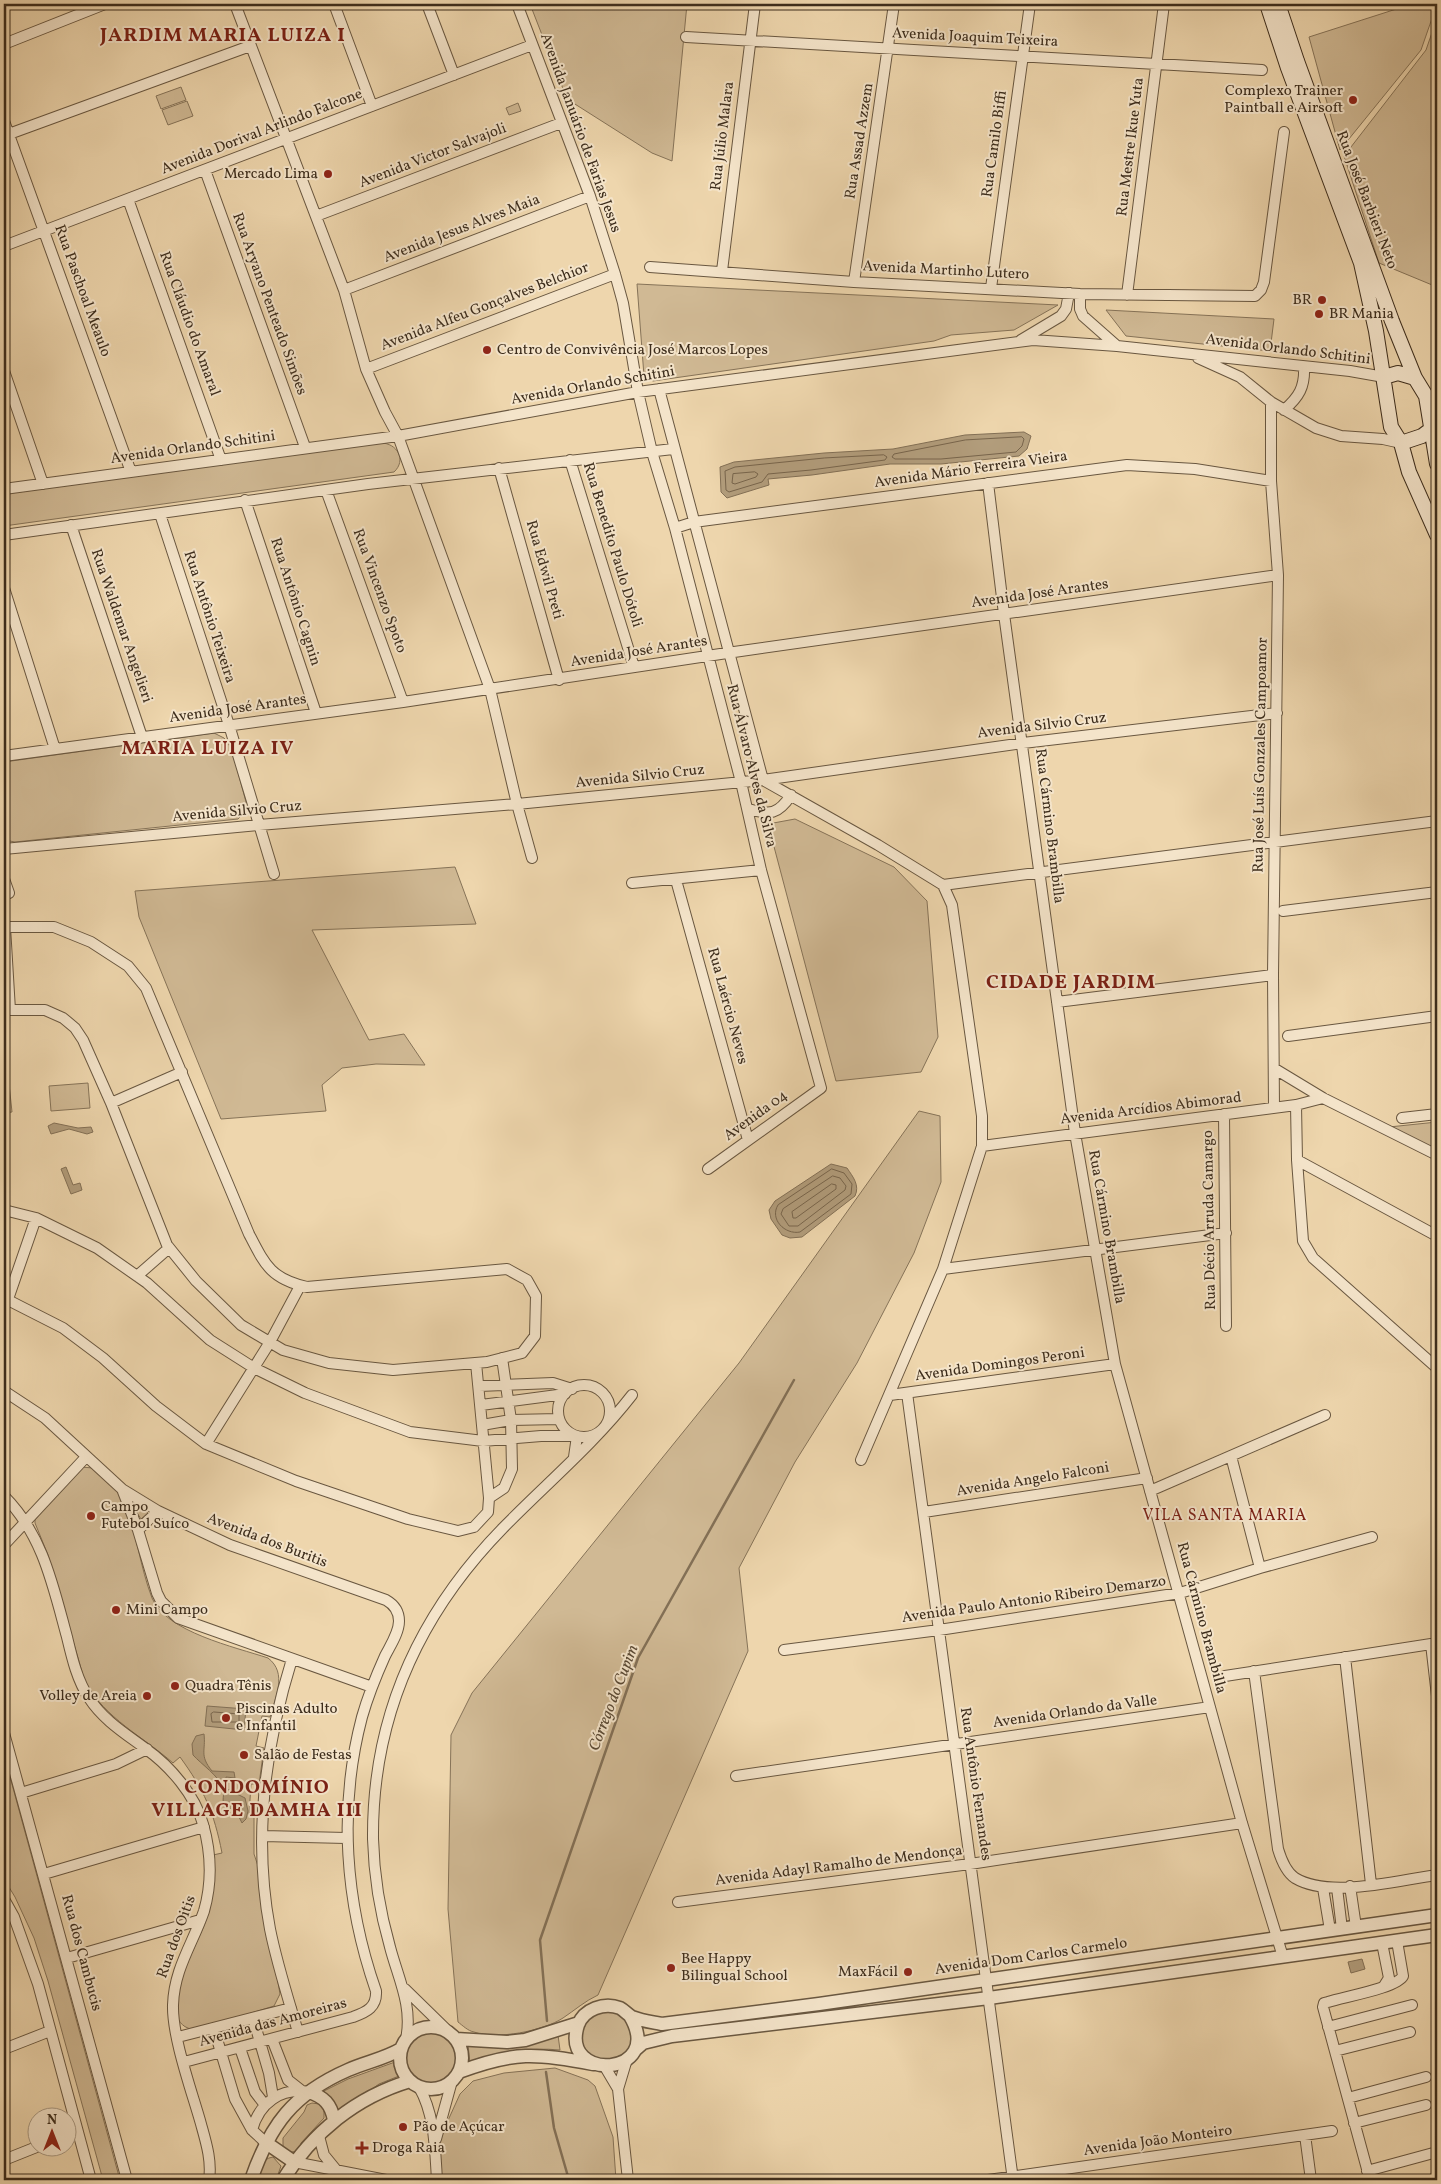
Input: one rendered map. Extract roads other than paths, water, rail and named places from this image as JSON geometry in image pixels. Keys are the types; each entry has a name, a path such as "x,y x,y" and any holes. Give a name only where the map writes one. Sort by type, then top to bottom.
{"main road":[{"name":"Rua José Barbieri Neto","path":"1267,4 1288,68 1361,263 1376,331 1391,427 1401,443"},
{"name":"Rua José Barbieri Neto","path":"1278,4 1297,61 1415,378 1426,396 1430,414 1430,430"},
{"path":"1384,377 1398,373 1415,378"},
{"path":"1437,464 1430,430 1422,436 1401,443 1408,472 1437,535"}],"street":[{"path":"4,44 105,4"},
{"path":"235,4 288,138 344,290 366,368 398,436 490,689 517,804 532,858"},
{"path":"334,4 372,106"},
{"path":"427,4 454,75"},
{"name":"Avenida Januário de Farias Jesus","path":"517,4 590,196 615,274 623,303 638,392"},
{"name":"Rua Júlio Malara","path":"722,271 755,4"},
{"name":"Rua Assad Azzem","path":"854,282 894,4"},
{"name":"Rua Camilo Biffi","path":"991,288 1030,4"},
{"name":"Rua Mestre Ikue Yuta","path":"1126,295 1164,4"},
{"name":"Avenida Joaquim Teixeira","path":"686,37 1262,70"},
{"name":"Avenida Dorival Arlindo Falcone","path":"4,246 532,45"},
{"path":"9,134 250,46"},
{"name":"Rua Paschoal Meaulo","path":"4,121 131,472"},
{"name":"Avenida Victor Salvajoli","path":"316,216 561,123"},
{"name":"Avenida Martinho Lutero","path":"650,267 854,282 1080,294 1241,296 1258,294 1264,282 1284,132"},
{"name":"Rua Aryano Penteado Simões","path":"205,170 305,448"},
{"name":"Avenida Jesus Alves Maia","path":"344,290 590,196"},
{"name":"Rua Cláudio do Amaral","path":"128,199 222,460"},
{"name":"Avenida Alfeu Gonçalves Belchior","path":"366,368 615,274"},
{"path":"1016,342 1061,316 1066,309 1069,293"},
{"path":"1080,294 1080,309 1083,316 1118,346"},
{"name":"Avenida Orlando Schitini","path":"4,490 398,436 658,389 1044,339 1384,377"},
{"name":"Avenida Orlando Schitini","path":"1188,354 1240,377 1271,402 1316,428 1341,436 1383,438 1401,443"},
{"path":"1240,377 1248,361"},
{"path":"1284,410 1301,392 1305,381 1304,367"},
{"path":"4,372 42,484"},
{"path":"658,389 727,653 763,780 942,885 952,905 982,1116 982,1146 943,1269 861,1460"},
{"name":"Rua Álvaro Alves da Silva","path":"638,392 652,452 675,528 748,809 761,870 821,1088"},
{"name":"Rua José Luís Gonzales Campoamor","path":"1271,402 1271,480 1278,575 1273,976 1274,1108"},
{"path":"4,535 160,514 245,500 499,468 673,449"},
{"name":"Rua Benedito Paulo Dótoli","path":"570,460 634,667"},
{"name":"Avenida Mário Ferreira Vieira","path":"675,528 694,522 1127,465 1195,469 1271,480"},
{"name":"Rua Edwil Preti","path":"499,468 560,680"},
{"name":"Rua Cármino Brambilla","path":"988,483 1004,614 1075,1133 1115,1364 1180,1593 1242,1823 1283,1957"},
{"name":"Rua Vincenzo Spoto","path":"326,490 403,702"},
{"name":"Rua Antônio Cagnin","path":"245,500 316,714"},
{"name":"Rua Antônio Teixeira","path":"160,514 229,725 274,874"},
{"name":"Rua Waldemar Angelieri","path":"71,525 142,737"},
{"name":"Avenida José Arantes","path":"4,756 560,680 634,667 708,658 727,653 1278,575"},
{"path":"4,588 55,749"},
{"name":"Avenida Silvio Cruz","path":"4,849 259,825 517,804 763,780 1023,743 1277,712"},
{"path":"748,809 762,813 773,812 783,808 791,795"},
{"path":"942,885 1437,821"},
{"path":"632,883 761,870"},
{"path":"4,879 9,893"},
{"name":"Rua Laércio Neves","path":"676,880 748,1140"},
{"path":"1283,911 1437,892"},
{"path":"4,927 54,927 91,942 128,966 146,988 249,1234 264,1264 287,1283 307,1287 507,1269 527,1280 536,1296 534,1336 522,1353 476,1363 393,1370 329,1364 283,1350 241,1325 196,1281 169,1248 111,1103 83,1040 75,1028 63,1018 45,1010 7,1010 4,927"},
{"path":"1057,1002 1273,976"},
{"path":"1288,1036 1437,1016"},
{"path":"1275,1069 1323,1098 1437,1155"},
{"path":"111,1103 182,1072"},
{"name":"Avenida 04","path":"708,1169 821,1088"},
{"name":"Avenida Arcídios Abimorad","path":"982,1146 1296,1105 1323,1098"},
{"path":"1296,1105 1297,1160 1303,1241 1313,1258 1437,1368"},
{"name":"Rua Décio Arruda Camargo","path":"1224,1114 1226,1326"},
{"path":"1402,1118 1437,1114"},
{"path":"1297,1160 1437,1236"},
{"path":"4,1210 36,1218 97,1248 137,1276 210,1340 254,1368 305,1393 410,1432 483,1441 540,1436 586,1437 601,1430 609,1416 607,1400 602,1393 588,1386 536,1398 481,1405"},
{"path":"36,1218 6,1299 63,1328 103,1358 156,1406 206,1444 324,1491 408,1519 458,1531 474,1527 488,1512 490,1498 488,1467 483,1441 476,1363"},
{"path":"943,1269 1226,1233"},
{"path":"137,1276 169,1248"},
{"path":"206,1444 270,1342 300,1286"},
{"path":"490,1498 504,1488 512,1469 513,1438 502,1358"},
{"name":"Avenida Domingos Peroni","path":"890,1395 1115,1364"},
{"path":"479,1386 553,1383 568,1392"},
{"name":"Avenida dos Buritis","path":"4,1391 45,1418 122,1489 158,1511 237,1548 393,1604 399,1622 372,1687"},
{"path":"568,1392 558,1410 559,1418 563,1426 577,1436"},
{"name":"Rua Antônio Fernandes","path":"907,1393 1012,2178"},
{"path":"437,2180 435,2145 427,2101 403,2072 400,2060 409,2022 402,1986 390,1948 377,1890 373,1827 375,1788 382,1749 400,1680 434,1614 457,1579 502,1528 601,1430 632,1395 622,1402 607,1400"},
{"path":"1150,1491 1325,1415"},
{"path":"482,1425 511,1420 559,1418"},
{"path":"574,1457 577,1436"},
{"path":"4,1545 86,1456"},
{"path":"1232,1456 1260,1568"},
{"name":"Avenida Angelo Falconi","path":"924,1512 1147,1478"},
{"path":"122,1489 138,1530 157,1593 161,1601 178,1618 372,1687 362,1718 350,1780 346,1838 263,1836"},
{"name":"Rua dos Oitis","path":"4,1496 25,1520 48,1565 72,1660 86,1692 107,1719 147,1749 182,1784 202,1818 209,1849 208,1895 200,1920 178,1971 174,1989 174,2019 205,2139 209,2161 209,2180"},
{"path":"138,1530 158,1511"},
{"name":"Avenida Paulo Antonio Ribeiro Demarzo","path":"784,1650 939,1630 1180,1593 1260,1568 1372,1537"},
{"path":"1225,1676 1431,1644 1437,1696"},
{"path":"1345,1657 1371,1884"},
{"path":"292,1659 270,1745 265,1780 263,1836 264,1883 270,1930 298,2032"},
{"path":"1254,1672 1278,1849 1284,1865 1294,1878 1323,1888 1337,1888 1437,1875"},
{"name":"Avenida Orlando da Valle","path":"736,1776 1210,1707"},
{"name":"Rua dos Cambucis","path":"4,1733 127,2180"},
{"path":"21,1794 116,1764 147,1749"},
{"name":"Avenida Adayl Ramalho de Mendonça","path":"678,1902 970,1864 1242,1823"},
{"path":"44,1874 204,1827"},
{"name":"Avenida das Amoreiras","path":"184,2062 368,2012 375,2002 376,1990 355,1919 346,1838"},
{"path":"1350,1886 1356,1927"},
{"path":"1323,1888 1336,1930"},
{"path":"1336,1930 1337,1888"},
{"path":"4,1899 14,1916 30,1959 50,2031 66,2106"},
{"name":"Avenida Dom Carlos Carmelo","path":"630,2016 662,2024 1437,1916"},
{"path":"67,1958 200,1920"},
{"path":"283,2180 294,2162 334,2120 369,2096 414,2084 431,2089 442,2087 455,2076 482,2063 526,2054 599,2065 617,2065 644,2043 672,2036 989,1998 1437,1935"},
{"path":"1396,1941 1402,1978 1397,1983 1324,2003 1328,2027 1368,2176 1437,2152"},
{"path":"1382,1943 1389,1978 1384,1986"},
{"path":"1116,1961 1120,1980"},
{"path":"402,1986 428,2014 452,2035 462,2055 435,2145"},
{"path":"1328,2027 1412,2005"},
{"path":"618,2089 599,2065 584,2057 578,2046 576,2034 579,2023 586,2013 597,2007 609,2006 620,2009 630,2016 636,2026 638,2038 618,2089 628,2180"},
{"path":"178,2037 291,2008"},
{"path":"252,2018 269,2073 273,2097"},
{"path":"252,2130 254,2121 273,2097 280,2093 305,2091 349,2070 387,2058 415,2031 425,2027 437,2027 452,2035 507,2042 524,2040 579,2023"},
{"path":"214,2029 235,2099 252,2130 265,2142 294,2162 338,2176 386,2180"},
{"path":"4,2049 50,2031"},
{"path":"1335,2051 1410,2032"},
{"path":"272,2039 288,2080 305,2091 323,2098 329,2104 334,2120"},
{"path":"240,2048 255,2092 265,2106"},
{"path":"1348,2098 1426,2077"},
{"path":"251,2180 265,2142 275,2125 305,2091"},
{"path":"1354,2123 1426,2105"},
{"name":"Avenida João Monteiro","path":"988,2180 1332,2131"},
{"path":"1305,2135 1311,2180"},
{"path":"319,2136 324,2155 338,2176"},
{"path":"78,2148 91,2180"},
{"path":"4,2160 28,2150"},
{"path":"1431,2180 1437,2178"}],"water":[{"path":"1024,432 1031,436 1027,449 1019,456 941,464 890,464 768,479 769,485 727,498 721,492 720,467 734,462 824,453 893,449 965,435"},
{"path":"54,1123 78,1128 91,1127 93,1132 87,1134 69,1129 51,1134 48,1126"},
{"path":"831,1164 847,1168 857,1188 855,1196 802,1237 790,1238 782,1235 771,1219 769,1210 775,1201"},
{"path":"66,1167 73,1185 80,1183 82,1190 71,1194 61,1169"},
{"name":"Piscinas Adulto e Infantil","path":"207,1706 246,1709 244,1730 205,1726"},
{"path":"204,1734 204,1757 208,1766 212,1771 234,1772 235,1778 226,1777 227,1789 245,1798 248,1811 246,1819 242,1823 235,1809 225,1808 223,1788 218,1779 193,1755 192,1744 196,1736"},
{"path":"1362,1959 1365,1969 1351,1973 1348,1962"}],"waterway":[{"name":"Córrego do Cupim","path":"547,2021 540,1940 638,1658 794,1380"},
{"name":"Córrego do Cupim","path":"546,2072 554,2128 569,2180"}],"place":[{"name":"Complexo Trainer Paintball e Airsoft","path":"1353,100"},
{"name":"Mercado Lima","path":"328,174"},
{"name":"BR","path":"1322,300"},
{"name":"BR Mania","path":"1319,314"},
{"name":"Centro de Convivência José Marcos Lopes","path":"487,350"},
{"name":"Campo Futebol Suíco","path":"91,1516"},
{"name":"Mini Campo","path":"116,1610"},
{"name":"Quadra Tênis","path":"175,1686"},
{"name":"Volley de Areia","path":"147,1696"},
{"name":"Piscinas Adulto e Infantil","path":"226,1718"},
{"name":"Salão de Festas","path":"244,1755"},
{"name":"Bee Happy Bilingual School","path":"671,1968"},
{"name":"MaxFácil","path":"908,1972"},
{"name":"Pão de Açúcar","path":"403,2127"},
{"name":"Droga Raia","path":"362,2148"}],"district":[{"name":"JARDIM MARIA LUIZA I","path":"223,36"},
{"name":"MARIA LUIZA IV","path":"208,749"},
{"name":"CIDADE JARDIM","path":"1071,983"},
{"name":"VILA SANTA MARIA","path":"1225,1516"},
{"name":"CONDOMÍNIO VILLAGE DAMHA III","path":"257,1800"}]}
